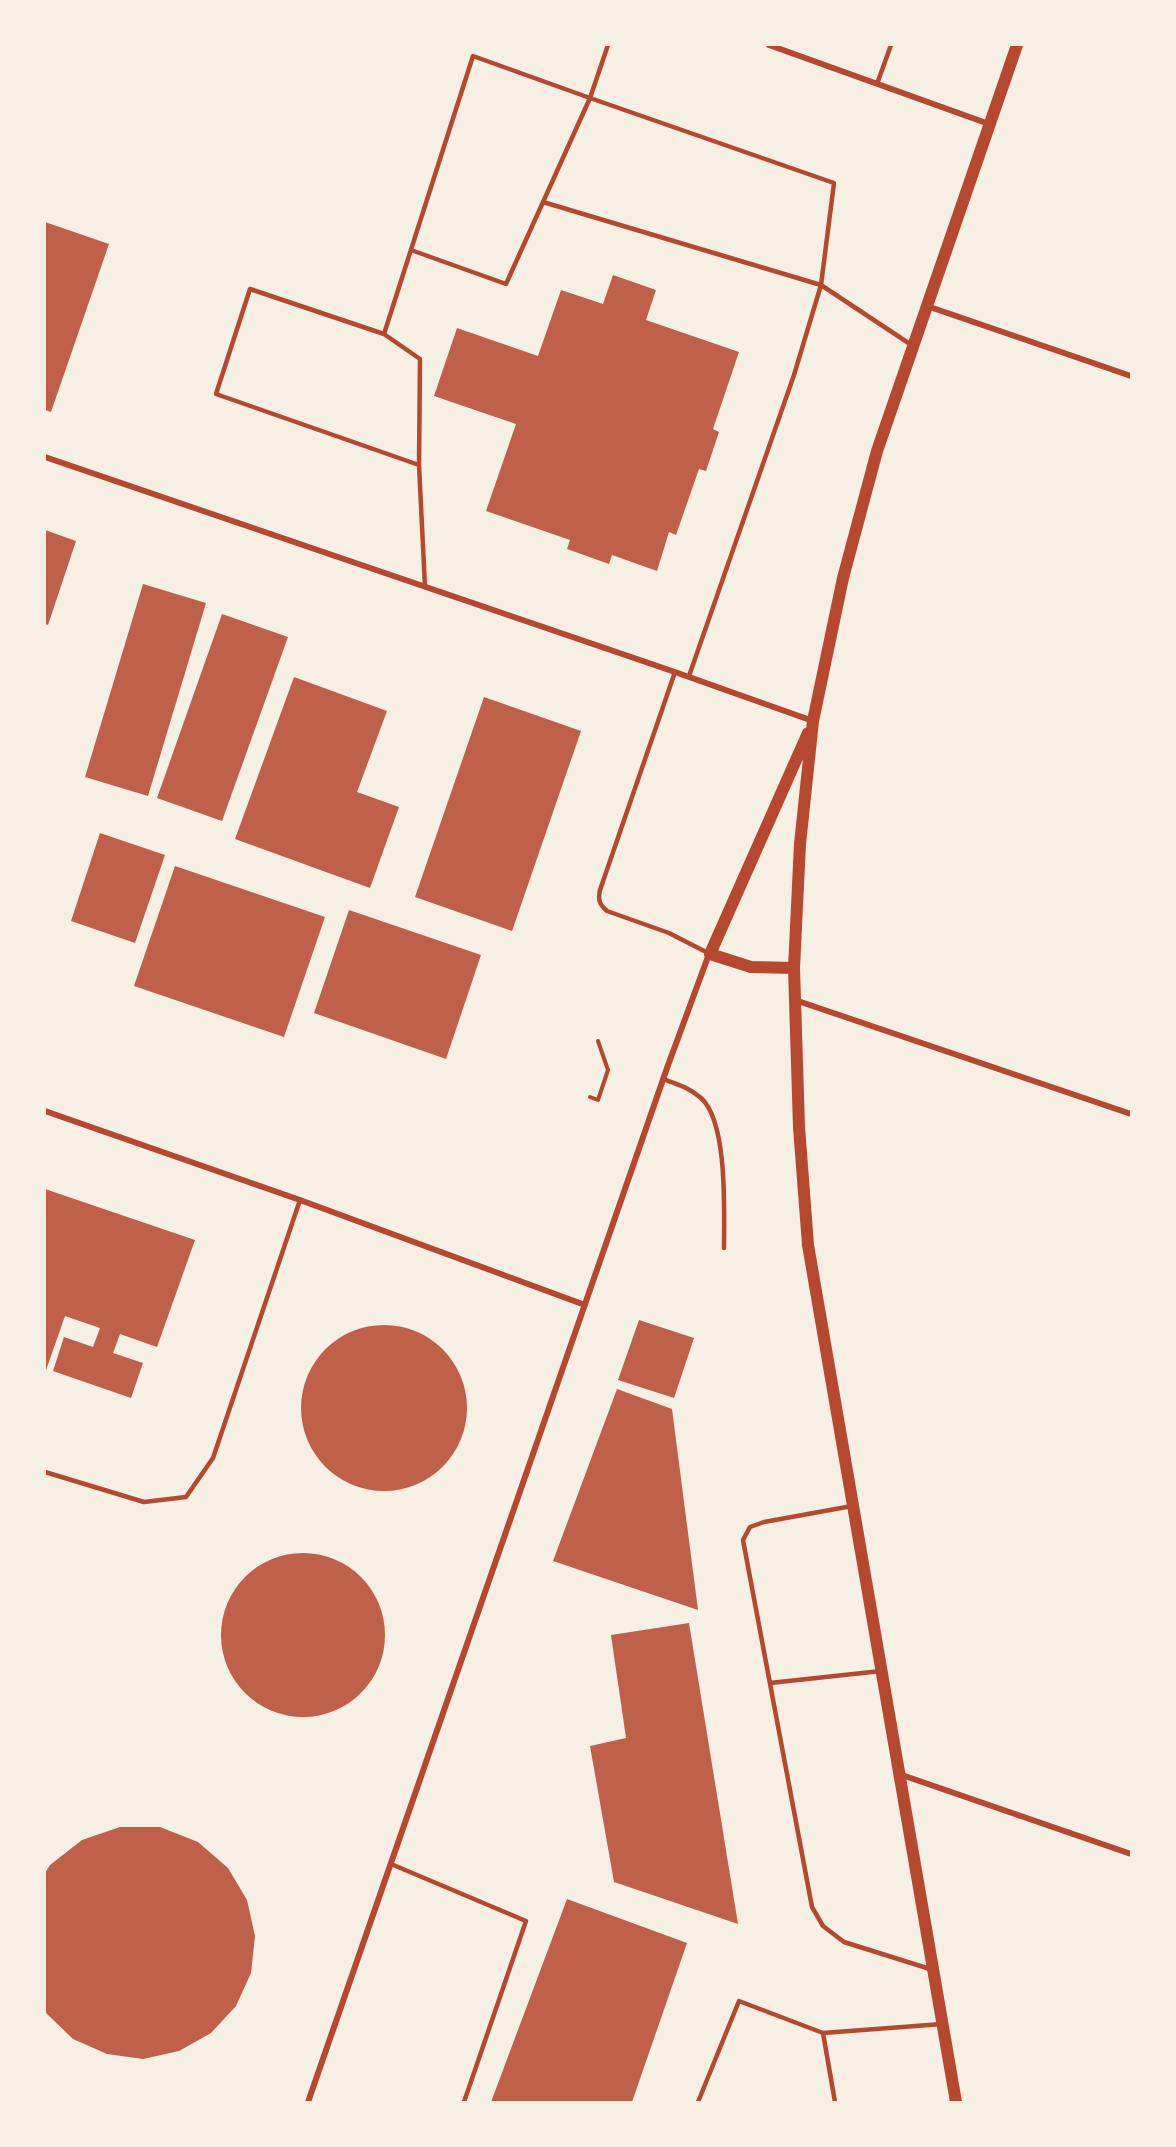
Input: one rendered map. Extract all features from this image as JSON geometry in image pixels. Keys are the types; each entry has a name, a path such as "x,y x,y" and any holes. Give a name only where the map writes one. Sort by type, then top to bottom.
{"main road":[{"path":"956,2102 808,1245 799,1127 795,968 800,844 813,721 843,578 877,450 1017,45"},
{"path":"795,968 751,967 710,954 813,721"}],"street":[{"path":"769,45 989,124"},
{"path":"927,306 1131,376"},
{"path":"45,457 689,676 813,721"},
{"path":"308,2102 663,1079 710,954"},
{"path":"795,1000 1131,1114"},
{"path":"45,1111 300,1200 585,1305"},
{"path":"898,1774 1131,1854"}],"lane":[{"path":"411,250 506,284 590,98 608,45"},
{"path":"877,84 891,45"},
{"path":"384,334 473,56 834,183 821,285 795,375 689,676"},
{"path":"543,202 821,285 913,346"},
{"path":"419,465 216,394 250,289 384,334 420,359 419,465 425,587"},
{"path":"675,672 598,898 600,906 607,911 669,933 710,954"},
{"path":"663,1079 688,1088 703,1099 712,1116 720,1146 724,1196 724,1248"},
{"path":"45,1472 144,1502 186,1497 213,1458 300,1200"},
{"path":"853,1506 764,1522 750,1527 743,1540 812,1907 823,1926 844,1942 932,1969"},
{"path":"770,1683 881,1671"},
{"path":"391,1864 526,1921 464,2102"},
{"path":"698,2102 739,2001 823,2033 942,2024"},
{"path":"823,2033 835,2102"}],"path":[{"path":"590,1097 598,1100 609,1070 598,1041"}],"building":[{"path":"45,222 109,244 51,412 45,410"},
{"path":"613,275 656,290 646,320 739,352 713,429 719,432 706,471 699,469 676,535 669,532 657,571 612,555 609,564 567,549 570,540 486,511 516,424 434,396 457,328 538,356 561,290 603,304"},
{"path":"45,530 76,541 48,625 45,624"},
{"path":"143,584 206,603 148,796 85,777"},
{"path":"222,614 288,637 222,821 157,798"},
{"path":"294,677 387,711 357,792 399,807 370,888 235,839"},
{"path":"484,697 581,731 512,931 415,897"},
{"path":"100,833 165,855 135,943 71,921"},
{"path":"175,866 325,917 284,1037 134,986"},
{"path":"349,910 481,955 446,1059 314,1013"},
{"path":"45,1189 195,1240 157,1347 120,1334 113,1353 143,1363 131,1398 53,1371 64,1337 93,1347 100,1328 65,1316 45,1373"},
{"path":"639,1320 694,1338 674,1398 618,1380"},
{"path":"384,1325 416,1331 443,1349 461,1376 467,1408 461,1440 443,1467 416,1485 384,1491 352,1485 325,1467 307,1440 301,1408 307,1376 325,1349 352,1331"},
{"path":"617,1389 672,1409 698,1610 553,1561"},
{"path":"303,1553 319,1554 335,1559 361,1577 379,1603 384,1619 384,1651 379,1667 361,1693 335,1711 319,1716 303,1717 287,1716 271,1711 245,1693 227,1667 222,1651 221,1635 222,1619 227,1603 245,1577 271,1559 287,1554"},
{"path":"689,1623 738,1924 614,1882 590,1746 626,1738 611,1635"},
{"path":"120,1827 160,1827 198,1842 228,1868 247,1900 255,1936 251,1973 236,2006 211,2033 179,2051 143,2059 107,2054 73,2039 45,2012 45,1873 50,1865 82,1840"},
{"path":"567,1899 687,1943 632,2102 491,2102"}]}
